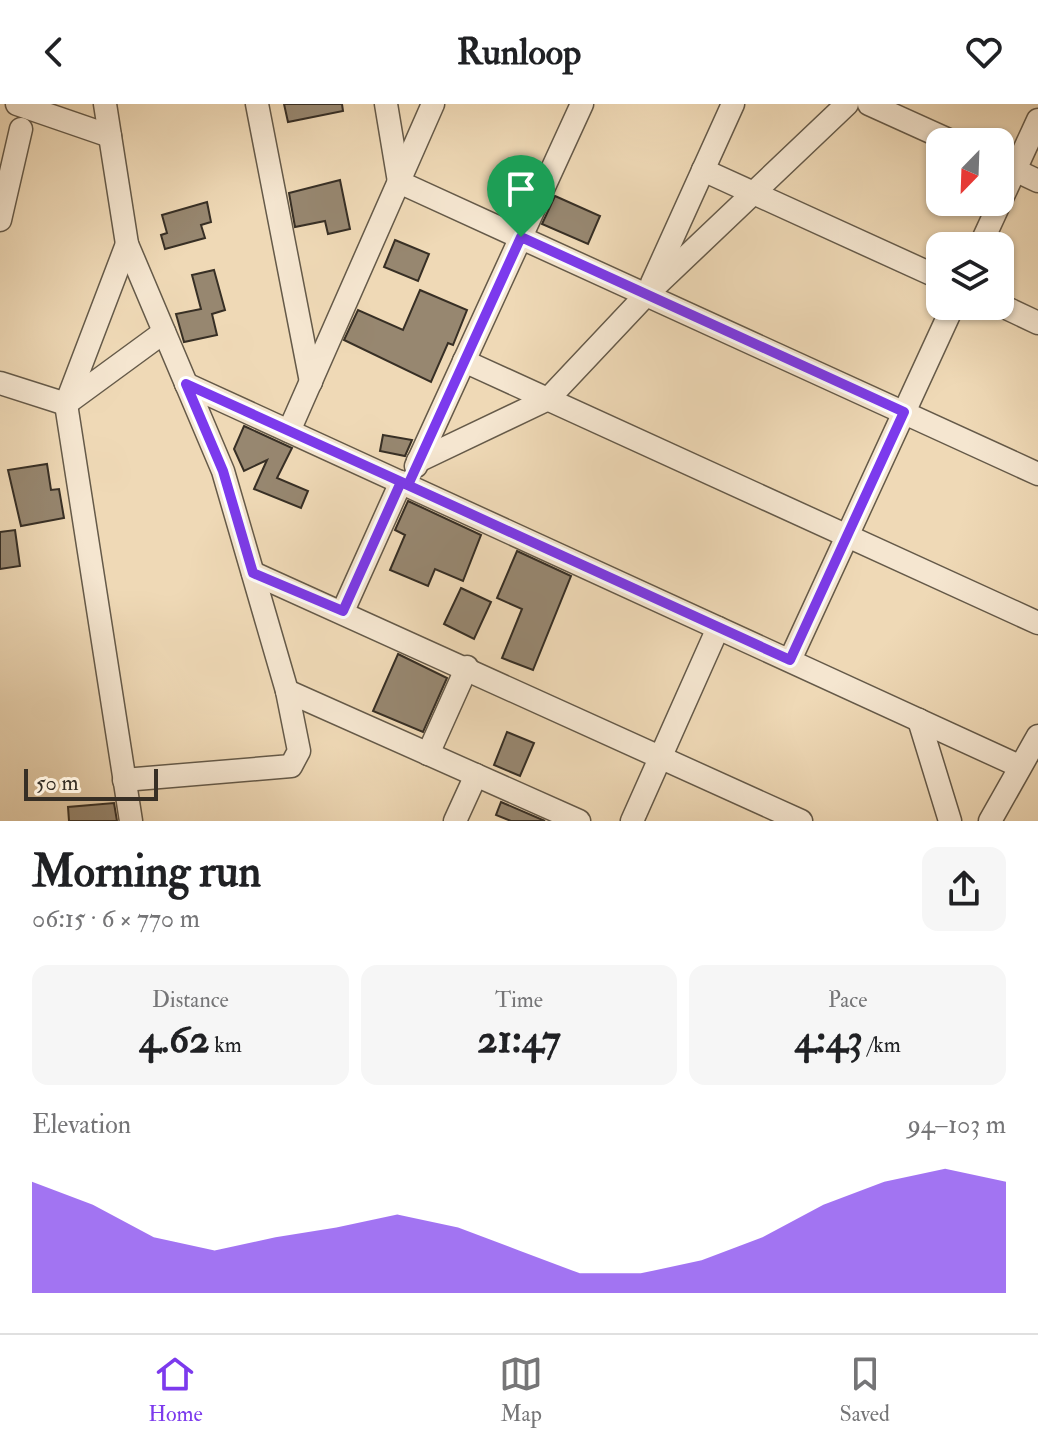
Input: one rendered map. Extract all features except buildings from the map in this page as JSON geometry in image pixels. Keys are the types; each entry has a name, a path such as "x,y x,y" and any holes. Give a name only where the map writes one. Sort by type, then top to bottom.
{"street":[{"path":"17,104 110,136"},
{"path":"105,104 127,244 223,471 287,691 299,751 291,766 124,780"},
{"path":"257,104 311,382"},
{"path":"386,104 399,182"},
{"path":"289,431 433,104"},
{"path":"343,611 418,461 582,104"},
{"path":"646,295 733,104"},
{"path":"418,461 548,399 646,295 847,104"},
{"path":"884,107 926,128"},
{"path":"1014,158 1038,120"},
{"path":"0,220 21,129"},
{"path":"703,170 926,272"},
{"path":"1014,170 1038,181"},
{"path":"399,182 1038,474"},
{"path":"127,244 66,404 131,821"},
{"path":"1014,312 1038,323"},
{"path":"790,660 947,320"},
{"path":"66,404 164,332"},
{"path":"464,361 1038,623"},
{"path":"0,383 66,404"},
{"path":"186,384 1019,766"},
{"path":"253,573 467,667 801,821"},
{"path":"632,821 718,628"},
{"path":"428,754 467,667"},
{"path":"287,691 579,821"},
{"path":"919,720 950,821"},
{"path":"990,821 1019,766 1037,742"},
{"path":"455,821 476,775"}],"route":[{"path":"521,237 904,412 790,660 401,482 343,611 253,573 223,471 186,384 408,485 521,237"}]}
